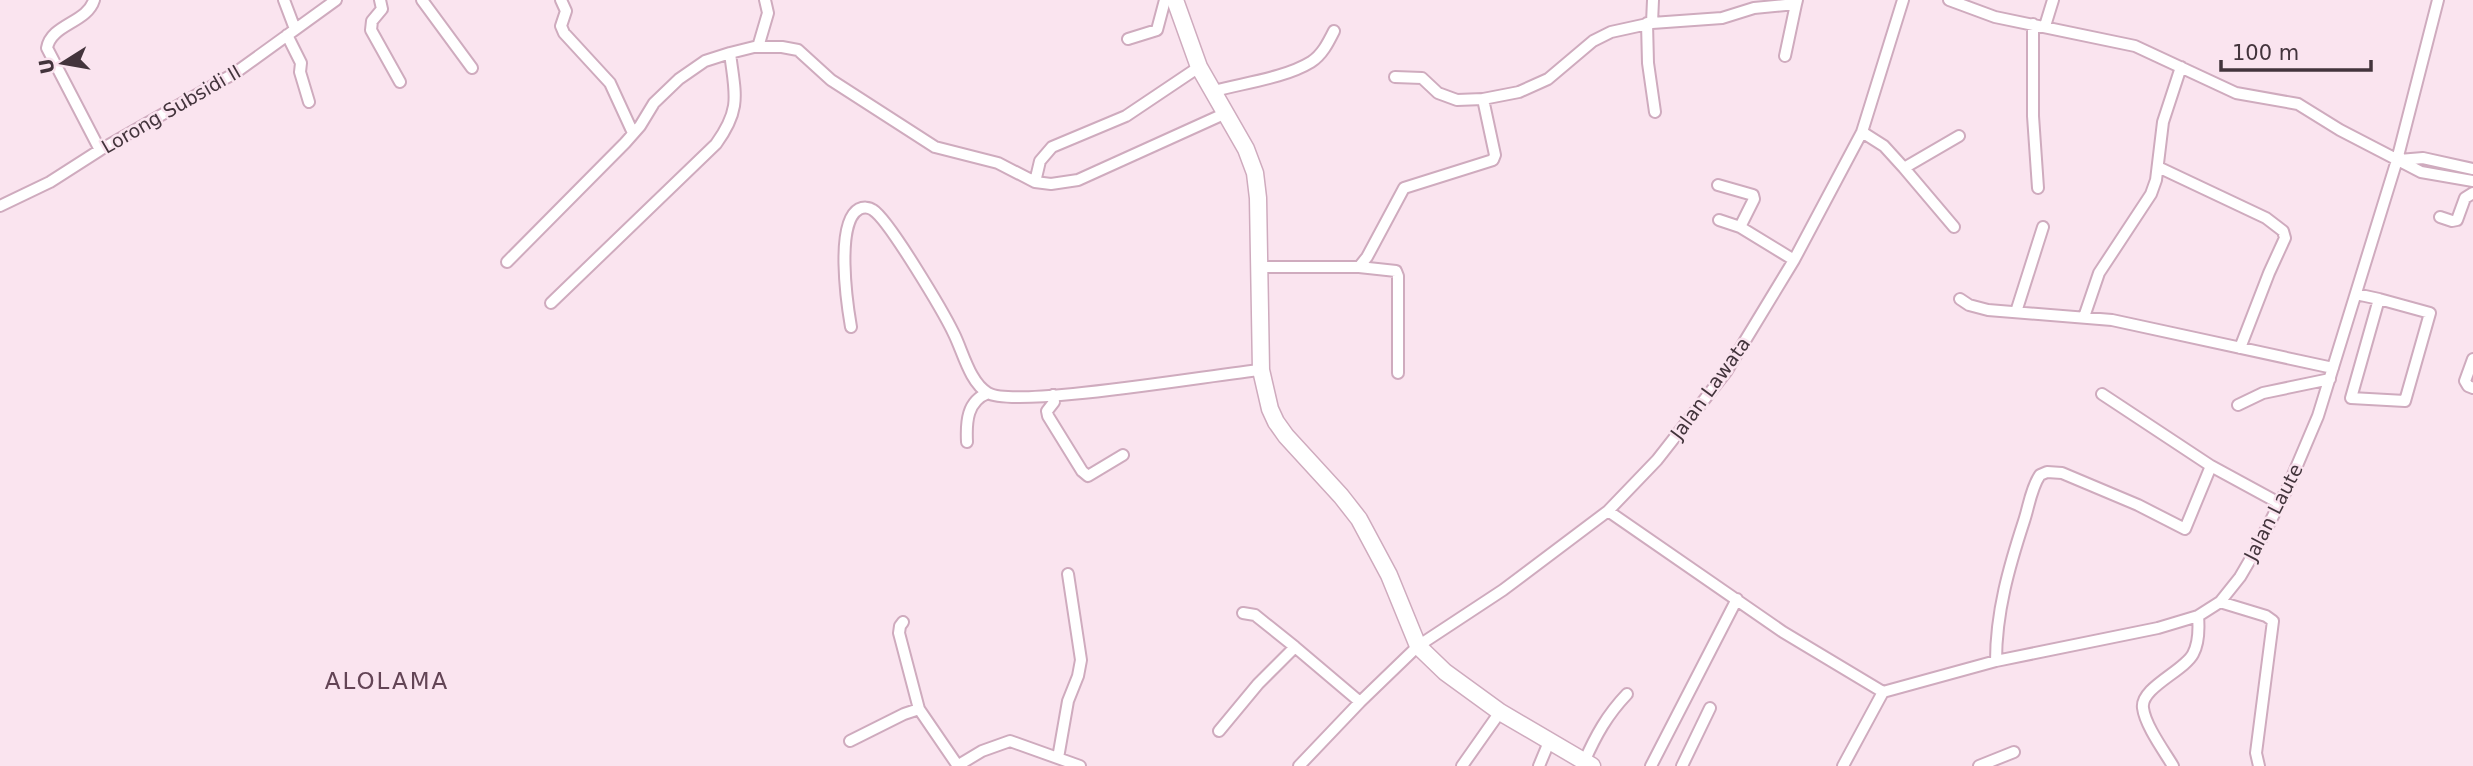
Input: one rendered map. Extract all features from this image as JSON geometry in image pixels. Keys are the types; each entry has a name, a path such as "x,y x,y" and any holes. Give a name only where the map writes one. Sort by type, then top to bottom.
{"highway":[{"path":"1175,0 1199,67 1246,149 1255,173 1258,198 1261,370 1270,409 1276,422 1359,519 1389,575 1418,646 1445,672 1500,712 1588,764"}],"street":[{"path":"94,0 86,13 52,36 47,48 100,150"},
{"path":"284,0 309,102"},
{"name":"Lorong Subsidi II","path":"0,206 50,182 100,150 225,79 336,0"},
{"path":"380,0 382,9 372,22 371,30 400,82"},
{"path":"422,0 472,68"},
{"path":"561,0 566,10 561,26 564,33 610,83 633,133"},
{"path":"758,47 768,13 765,0"},
{"path":"1128,39 1157,30 1165,0"},
{"path":"1653,0 1647,53 1655,112"},
{"name":"Jalan Lawata","path":"1299,766 1418,646 1503,590 1608,511 1657,460 1726,372 1794,260 1863,132 1903,0"},
{"path":"1949,0 1995,17 2135,46 2236,93 2298,104 2421,172 2473,181"},
{"path":"2045,26 2053,0"},
{"name":"Jalan Laute","path":"1883,692 1996,661 2158,628 2198,616 2220,602 2240,577 2279,503 2318,416 2397,160 2438,0"},
{"path":"1395,77 1422,78 1438,93 1457,100 1483,99 1534,87 1548,79 1599,37 1649,23 1722,18 1754,8 1796,2 1785,56"},
{"path":"2033,24 2032,105 2038,188"},
{"path":"1214,91 1285,72 1311,62 1324,50 1334,31"},
{"path":"507,262 633,133 654,103 679,79 705,61 758,47 798,50 831,80 934,147 998,163 1035,182 1051,184 1078,180 1226,113"},
{"path":"551,303 688,172 727,129 733,118 736,99 730,53"},
{"path":"1035,182 1040,161 1046,151 1126,116 1199,67"},
{"path":"2084,317 2099,273 2151,194 2158,167 2163,121 2181,67"},
{"path":"1359,267 1406,186 1493,160 1495,155 1483,99"},
{"path":"1863,132 1884,146 1954,227"},
{"path":"1904,168 1959,136"},
{"path":"2397,160 2423,158 2473,169"},
{"path":"2158,167 2266,218 2283,231 2285,238 2240,348"},
{"path":"1718,185 1753,195 1754,199 1740,227"},
{"path":"2441,217 2457,220 2465,198 2473,193"},
{"path":"851,327 845,286 848,223 856,211 866,207 873,209 902,247 954,332 975,379 988,393 1013,398 1053,395 1261,370"},
{"path":"1719,220 1740,227 1794,260"},
{"path":"2016,312 2043,227"},
{"path":"1260,267 1359,267 1396,271 1398,373"},
{"path":"1960,299 1979,309 2112,320 2240,348 2332,373"},
{"path":"2354,300 2379,299 2430,313 2405,401 2351,398 2379,299"},
{"path":"2354,300 2375,312"},
{"path":"2473,359 2465,381 2473,388"},
{"path":"2238,405 2263,393 2332,373"},
{"path":"967,442 971,407 976,400 988,393"},
{"path":"2102,394 2211,467 2279,503"},
{"path":"1053,395 1054,402 1047,411 1048,416 1082,471 1088,476 1096,474 1123,455"},
{"path":"1996,661 2002,595 2013,551 2040,475 2056,471 2138,505 2185,530 2211,467"},
{"path":"1608,511 1783,632 1883,692 1843,766"},
{"path":"1058,758 1068,701 1082,660 1068,575"},
{"path":"1651,766 1737,599"},
{"path":"2220,602 2266,616 2273,621 2256,753 2259,766"},
{"path":"1242,613 1255,615 1360,702"},
{"path":"2173,766 2147,721 2142,704 2157,685 2193,653 2199,628 2198,616"},
{"path":"903,622 899,633 919,709 957,766 982,751 1010,741 1080,766"},
{"path":"1219,732 1258,684 1295,646"},
{"path":"1588,764 1598,730 1610,711 1627,694"},
{"path":"1682,766 1710,708"},
{"path":"850,741 919,709"},
{"path":"1462,766 1500,712"},
{"path":"1539,766 1549,743"},
{"path":"1979,766 2014,752"}],"district":[{"name":"ALOLAMA","path":"387,681"}]}
